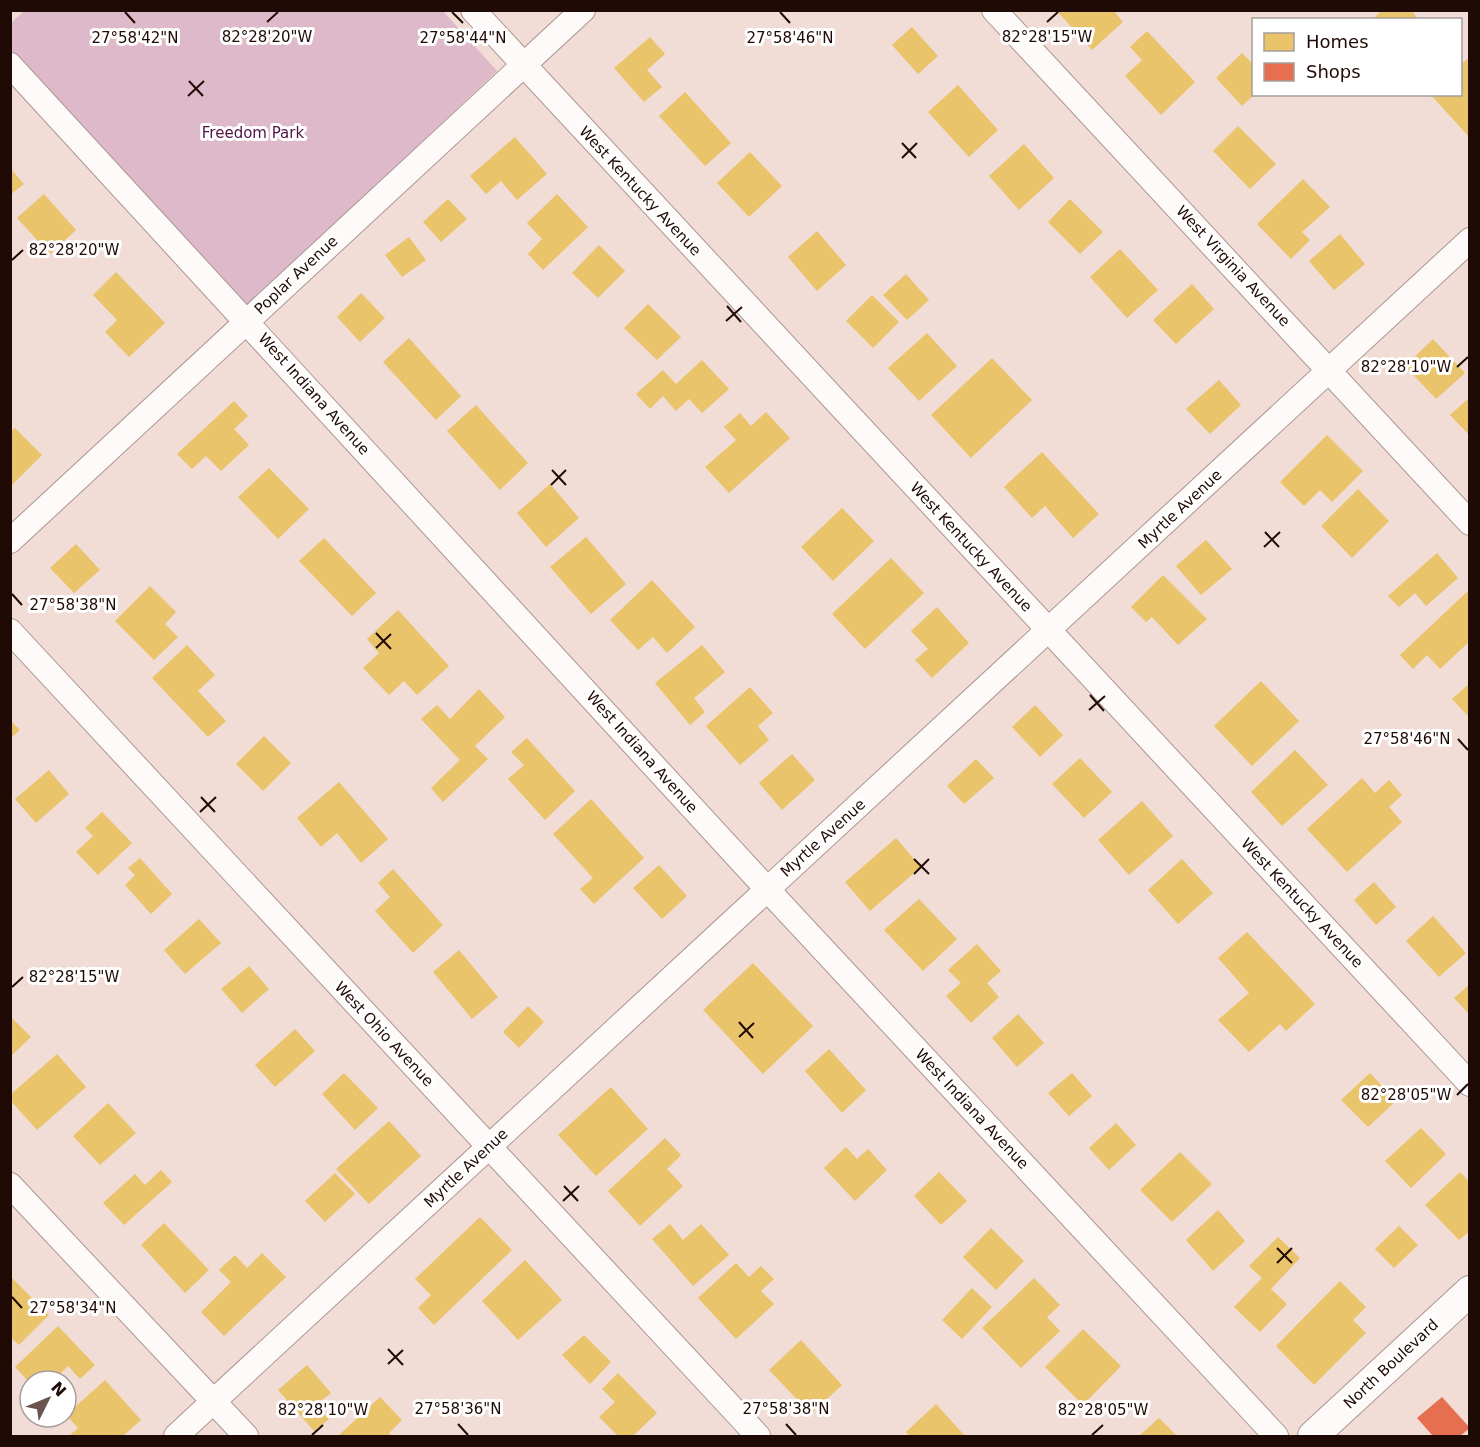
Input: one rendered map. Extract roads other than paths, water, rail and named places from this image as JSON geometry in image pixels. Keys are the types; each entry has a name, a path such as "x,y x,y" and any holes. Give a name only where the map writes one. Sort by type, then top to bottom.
{"street":[{"name":"West Kentucky Avenue","path":"472,10 1470,1084"},
{"name":"Poplar Avenue","path":"10,541 583,10"},
{"name":"West Virginia Avenue","path":"994,10 1470,523"},
{"name":"West Indiana Avenue","path":"10,65 767,889 1276,1437"},
{"name":"Myrtle Avenue","path":"176,1437 767,889 1050,631 1470,240"},
{"name":"West Ohio Avenue","path":"10,631 758,1437"},
{"path":"10,1185 246,1437"},
{"name":"North Boulevard","path":"1313,1437 1470,1291"}],"park label":[{"name":"Freedom Park","path":"253,133"}]}
